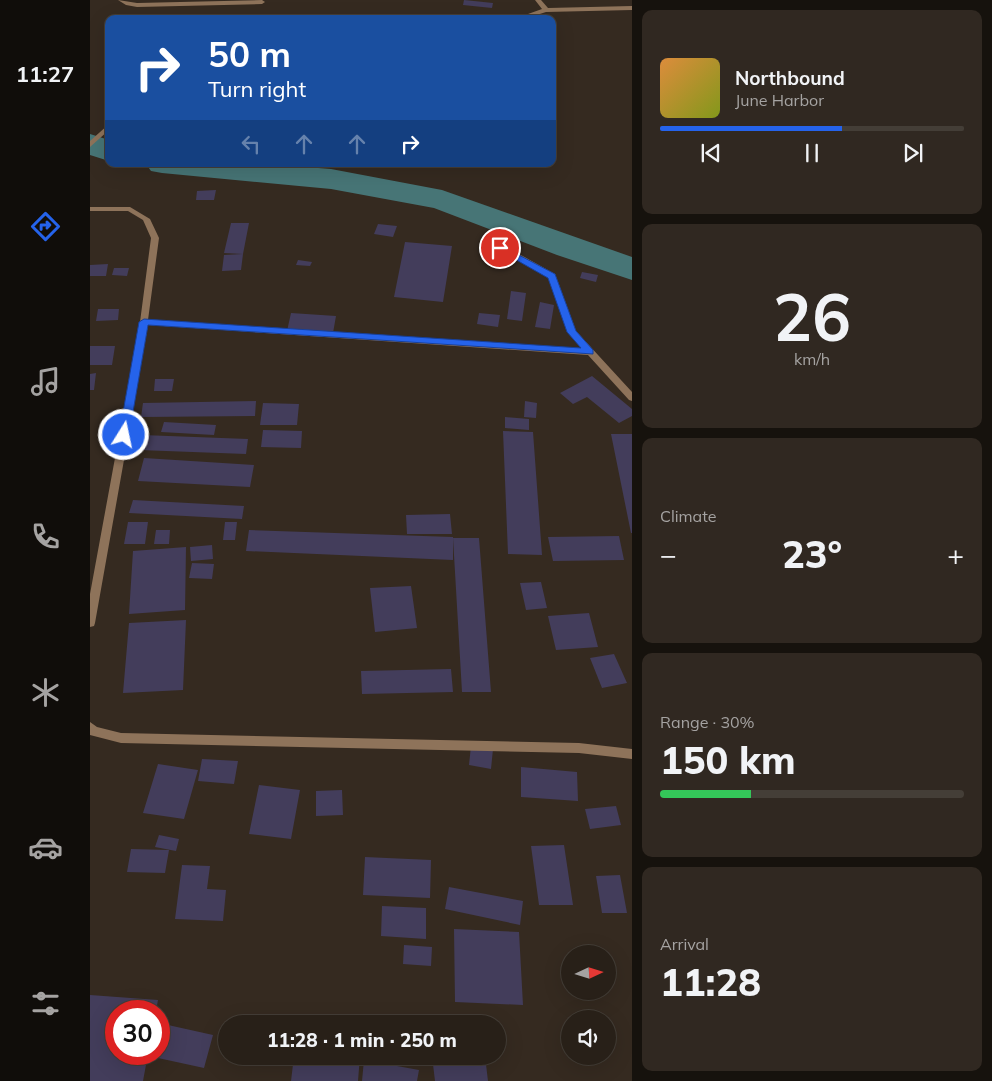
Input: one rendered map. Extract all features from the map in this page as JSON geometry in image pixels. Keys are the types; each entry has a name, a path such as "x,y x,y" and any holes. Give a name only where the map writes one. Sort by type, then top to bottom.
{"street":[{"path":"121,0 128,4 138,5 262,2"},
{"path":"538,0 546,10"},
{"path":"530,15 546,10 632,8"},
{"path":"90,145 105,129"},
{"path":"90,208 130,210 146,218 155,238 144,322 90,623"},
{"path":"500,248 552,276 572,332 632,398"},
{"path":"144,322 590,352"},
{"path":"90,727 94,731 121,738 579,748 632,754"}],"building":[{"path":"464,0 493,3 492,8 463,5"},
{"path":"216,190 214,200 196,200 197,191"},
{"path":"231,223 249,223 243,254 224,253"},
{"path":"378,224 397,226 393,237 374,234"},
{"path":"405,242 452,246 443,302 394,297"},
{"path":"243,254 241,270 222,271 224,255"},
{"path":"298,260 312,262 310,266 296,265"},
{"path":"108,264 106,276 90,276 90,265"},
{"path":"114,268 129,268 127,276 112,275"},
{"path":"582,272 598,275 596,282 580,278"},
{"path":"511,291 526,293 522,321 507,319"},
{"path":"540,302 554,305 550,329 535,327"},
{"path":"98,309 119,309 118,320 96,321"},
{"path":"291,313 336,316 333,333 287,331"},
{"path":"479,313 500,315 498,327 477,324"},
{"path":"90,346 115,346 112,365 90,365"},
{"path":"96,373 94,390 90,390 90,374"},
{"path":"592,376 632,409 632,416 619,423 587,397 573,404 560,393"},
{"path":"155,379 174,379 172,391 154,391"},
{"path":"256,401 255,416 141,417 143,403"},
{"path":"525,401 537,403 536,418 524,417"},
{"path":"263,403 299,404 297,425 260,425"},
{"path":"505,417 529,419 529,430 505,428"},
{"path":"164,422 216,425 214,435 161,432"},
{"path":"263,430 302,431 301,448 261,447"},
{"path":"503,431 533,432 542,555 508,554"},
{"path":"611,434 632,434 632,533 631,533"},
{"path":"142,435 248,439 246,454 139,450"},
{"path":"144,458 254,465 250,487 138,481"},
{"path":"133,500 244,506 242,519 129,513"},
{"path":"450,514 452,534 407,534 406,515"},
{"path":"128,522 148,522 145,544 124,544"},
{"path":"225,522 237,522 235,540 223,540"},
{"path":"156,530 170,530 169,544 154,544"},
{"path":"249,530 453,537 453,560 246,551"},
{"path":"619,536 624,560 553,561 548,537"},
{"path":"453,538 479,538 491,692 462,692"},
{"path":"212,545 213,559 191,561 190,547"},
{"path":"186,547 185,610 129,614 133,551"},
{"path":"192,563 214,564 212,579 189,578"},
{"path":"541,582 547,608 526,610 520,583"},
{"path":"411,586 417,628 375,632 370,588"},
{"path":"589,613 598,647 556,650 548,616"},
{"path":"186,620 183,690 123,693 129,623"},
{"path":"614,654 627,683 602,688 590,658"},
{"path":"451,669 453,692 362,694 361,671"},
{"path":"471,746 493,749 491,769 469,765"},
{"path":"202,759 238,761 234,784 198,781"},
{"path":"158,764 198,770 184,819 143,813"},
{"path":"521,767 577,772 578,801 521,797"},
{"path":"259,785 300,790 291,839 249,834"},
{"path":"342,790 343,815 316,816 316,791"},
{"path":"616,806 621,825 590,829 585,809"},
{"path":"159,835 179,839 176,851 155,847"},
{"path":"564,845 573,905 539,905 531,846"},
{"path":"131,849 169,850 165,873 127,872"},
{"path":"365,857 431,860 430,898 363,895"},
{"path":"182,865 210,866 207,889 226,890 223,921 175,919"},
{"path":"620,875 627,913 602,913 596,876"},
{"path":"449,887 523,901 520,925 445,909"},
{"path":"382,906 426,908 426,939 381,936"},
{"path":"454,929 519,932 523,1005 455,1002"},
{"path":"404,945 432,947 431,966 403,964"},
{"path":"90,995 158,1000 105,1000 105,1065 146,1065 143,1081 90,1081"},
{"path":"170,1025 213,1035 204,1068 170,1061"},
{"path":"293,1065 359,1065 358,1081 291,1081"},
{"path":"364,1065 392,1065 419,1070 417,1081 362,1081"},
{"path":"433,1065 486,1065 488,1081 435,1081"}],"waterway":[{"path":"90,143 105,150"},
{"path":"196,167 331,179 442,200 569,248 632,269"}],"route":[{"path":"124,435 144,322 590,352 572,332 552,276 500,248"}]}
